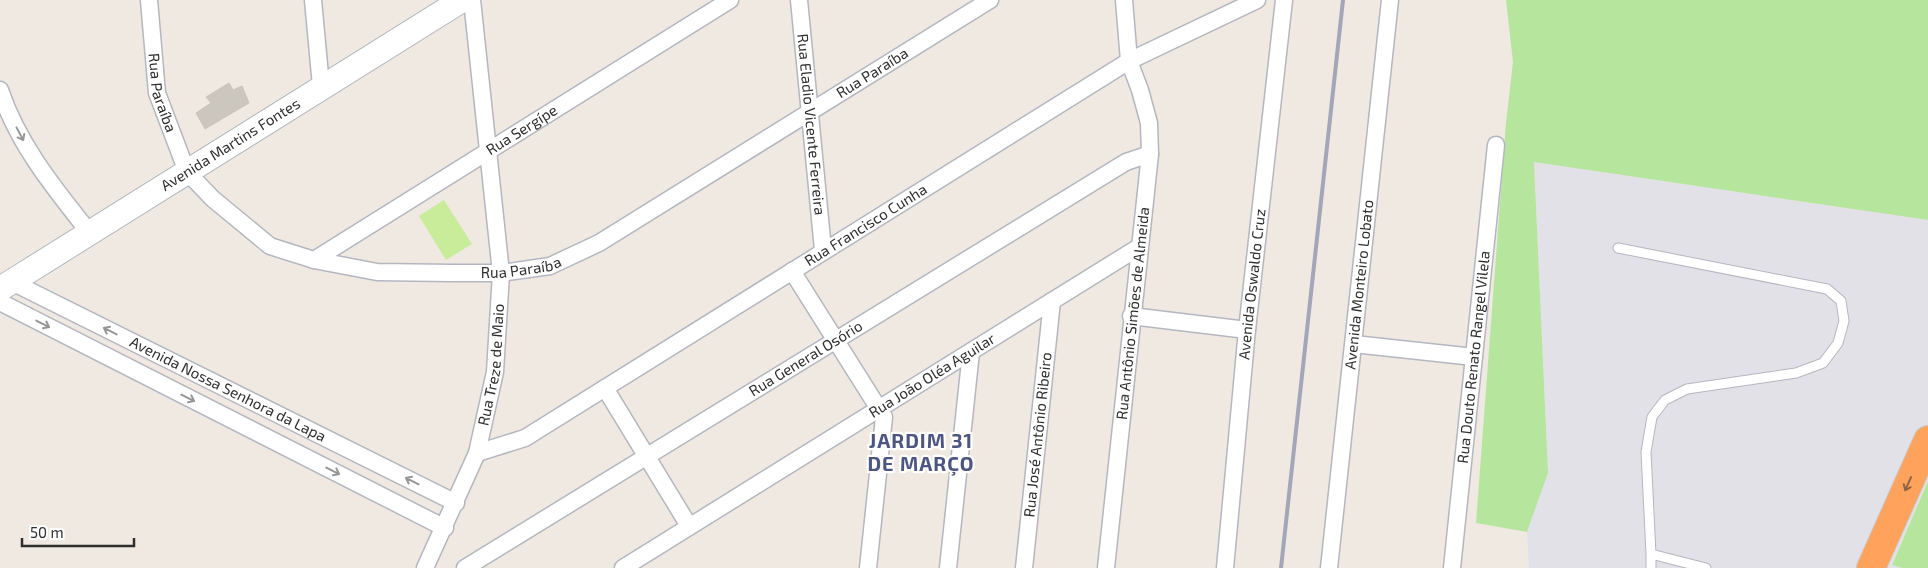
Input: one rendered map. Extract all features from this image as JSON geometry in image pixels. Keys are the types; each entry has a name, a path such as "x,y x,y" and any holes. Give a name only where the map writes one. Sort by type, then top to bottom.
{"highway":[{"path":"1871,568 1928,440"}],"street":[{"name":"Rua Paraíba","path":"149,0 157,94 187,172 213,199 270,246 314,260 377,272 501,272 550,266 599,243 990,0"},
{"path":"313,0 321,86"},
{"name":"Avenida Martins Fontes","path":"4,282 187,172 321,86 462,0"},
{"name":"Rua Treze de Maio","path":"425,568 445,528 477,454 495,372 501,272 472,0"},
{"name":"Rua Sergípe","path":"314,260 730,0"},
{"name":"Rua Eladio Vicente Ferreira","path":"799,0 823,250"},
{"name":"Rua Antônio Simões de Almeida","path":"1106,568 1131,316 1150,154 1149,123 1129,60 1124,0"},
{"name":"Rua Francisco Cunha","path":"477,454 525,438 1129,60 1257,0"},
{"name":"Avenida Oswaldo Cruz","path":"1224,568 1284,0"},
{"name":"Avenida Monteiro Lobato","path":"1329,568 1390,0"},
{"path":"0,90 18,132 38,166 89,232"},
{"name":"Rua Douto Renato Rangel Vilela","path":"1452,568 1496,145"},
{"name":"Rua General Osório","path":"465,568 647,458 834,340 1126,162 1150,154"},
{"name":"Rua João Oléa Aguilar","path":"623,568 642,562 689,526 1139,247"},
{"path":"792,271 884,417 868,568"},
{"name":"Avenida Nossa Senhora da Lapa","path":"4,282 456,503"},
{"name":"Rua José Antônio Ribeiro","path":"1024,568 1052,301"},
{"name":"Avenida Nossa Senhora da Lapa","path":"0,302 445,528"},
{"path":"1131,316 1248,330"},
{"path":"1354,344 1474,357"},
{"path":"948,568 971,352"},
{"path":"605,388 689,526"}],"lane":[{"path":"1618,248 1827,289 1841,301 1844,321 1838,343 1823,363 1796,373 1687,389 1665,400 1652,417 1646,452 1651,568"},
{"path":"1651,554 1706,568"}],"shaded area":[{"path":"1534,162 1928,220 1928,481 1892,565 1902,568 1529,568 1527,532 1548,473"}],"green space":[{"path":"1506,0 1928,0 1928,220 1534,162 1548,473 1527,532 1476,523 1506,123 1513,62"},
{"path":"444,200 472,244 446,260 419,216"},
{"path":"1928,481 1928,568 1902,568 1892,565"}],"building":[{"path":"229,83 233,90 242,86 249,103 205,129 196,113 211,103 206,97"}],"railway":[{"path":"1281,568 1343,0"}],"district":[{"name":"JARDIM 31 DE MARÇO","path":"921,452"}]}
